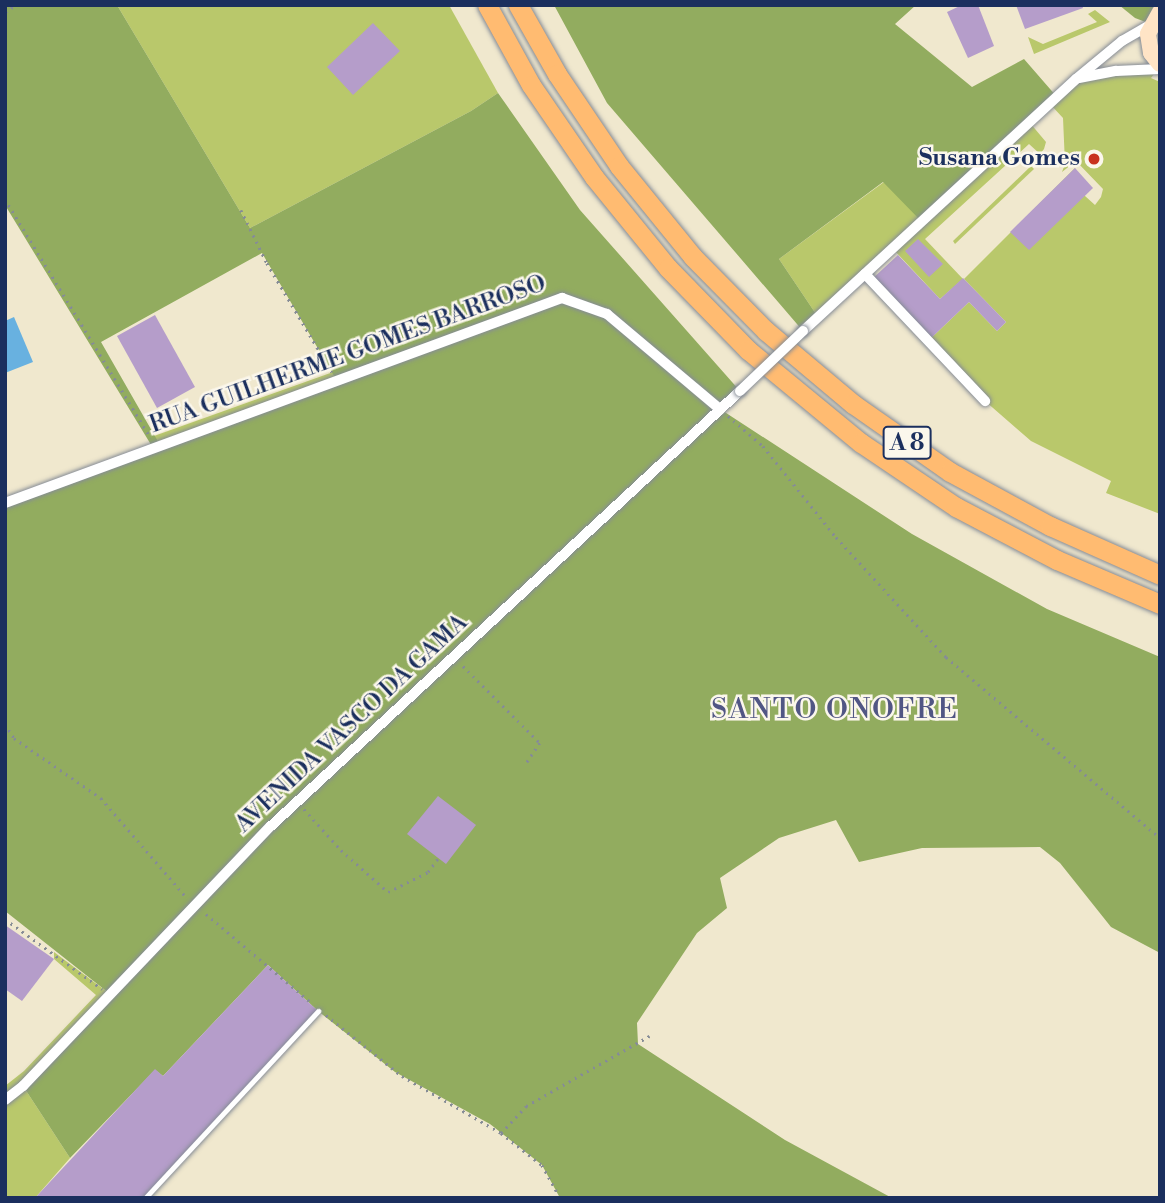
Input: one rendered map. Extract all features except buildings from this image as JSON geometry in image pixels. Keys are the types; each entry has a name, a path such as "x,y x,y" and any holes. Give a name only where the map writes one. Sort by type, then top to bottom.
{"highway":[{"name":"A 8","path":"487,5 531,85 594,177 668,268 748,350 860,443 956,506 1057,560 1160,604"},
{"name":"A 8","path":"518,5 556,74 626,176 693,257 766,331 853,404 950,472 1050,526 1160,575"}],"main road":[{"path":"1155,18 1148,44 1160,66"}],"street":[{"path":"985,401 865,274 1076,79 1155,18"},
{"path":"1076,79 1160,66"},
{"name":"AVENIDA VASCO DA GAMA","path":"5,1100 23,1086 297,802 865,274"},
{"name":"RUA GUILHERME GOMES BARROSO","path":"5,503 562,298 607,314 720,409"}],"lane":[{"path":"145,1198 318,1009"}],"path":[{"path":"5,12 16,5"},
{"path":"5,199 157,447"},
{"path":"240,210 267,263 338,381"},
{"path":"720,409 763,446 836,537 946,657 1160,838"},
{"path":"453,657 540,743 526,764"},
{"path":"5,724 14,738 102,798 175,887 256,952 318,1009"},
{"path":"297,802 341,850 388,892 428,872 438,858"},
{"path":"5,919 110,994"},
{"path":"325,1014 402,1076 501,1133 542,1166 560,1198"},
{"path":"501,1133 526,1106 649,1036"}],"green space":[{"path":"5,5 117,5 250,228 471,111 498,93 580,210 740,391 720,409 912,534 1047,609 1160,657 1160,953 1111,927 1060,863 1040,847 922,848 859,862 836,820 779,838 720,878 727,908 697,933 637,1023 638,1044 785,1140 892,1198 560,1198 542,1165 490,1124 395,1072 318,1011 268,965 163,1076 155,1070 70,1158 23,1086 110,994 5,911 5,503 153,448 5,205","holes":["262,253 337,381 160,445 101,342"]},
{"path":"117,5 449,5 498,93 471,111 250,228"},
{"path":"554,5 916,5 895,24 972,87 1024,59 1057,97 922,222 883,182 779,259 818,317 803,331 607,103"},
{"path":"1119,5 1160,5 1151,24 1135,18"},
{"path":"1095,10 1110,22 1034,54 1028,37 1043,44 1097,22 1088,14"},
{"path":"1158,69 1151,78 1160,82 1160,514 1106,493 1111,481 1031,441 985,401 928,341 969,302 997,331 1006,322 964,279 1075,168 1085,196 1095,205 1101,197 1103,189 1076,161 1062,172 1065,164 1063,118 1050,104 1076,79"},
{"path":"1030,123 1046,142 1040,154 1029,144 925,239 963,279 940,299 893,249 818,317 779,259 884,182"},
{"path":"1031,166 1034,169 955,244 953,241"},
{"path":"336,371 341,379 157,447 154,436"},
{"path":"54,952 110,994 23,1086 70,1158 35,1198 5,1198 5,1086 24,1071 96,995 54,959"}],"water":[{"path":"14,317 33,362 5,373 5,321"}],"place":[{"name":"Susana Gomes","path":"1094,159"}],"district":[{"name":"SANTO ONOFRE","path":"835,710"}]}
